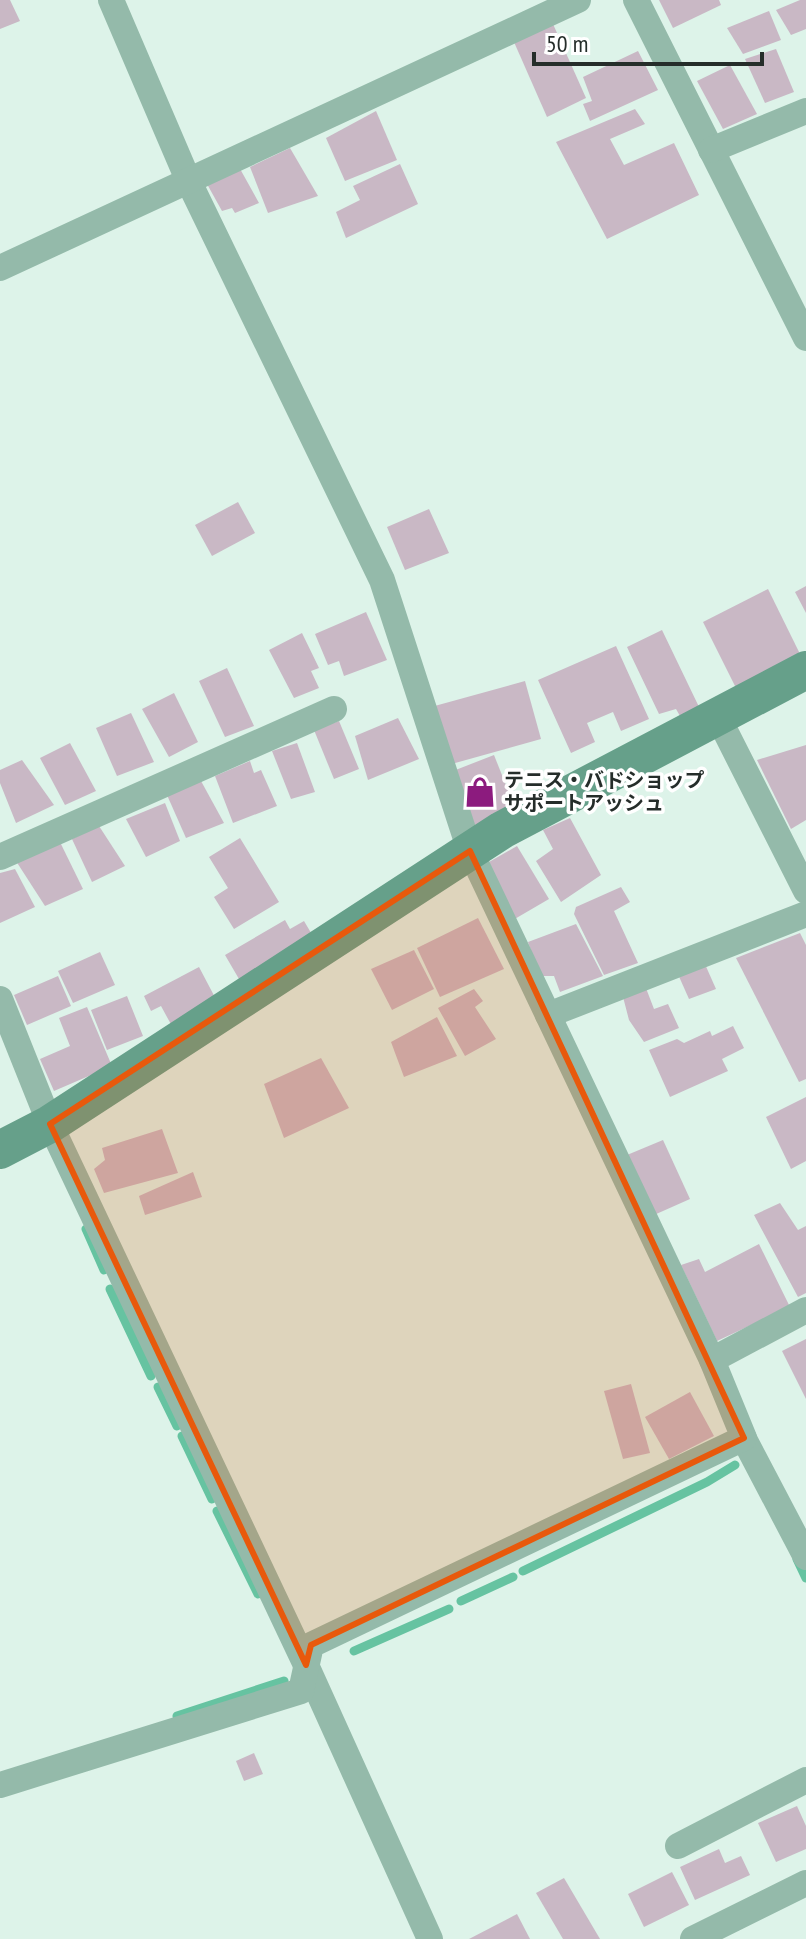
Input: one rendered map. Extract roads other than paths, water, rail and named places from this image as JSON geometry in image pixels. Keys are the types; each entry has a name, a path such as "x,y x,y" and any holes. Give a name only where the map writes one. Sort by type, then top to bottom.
{"street":[{"path":"111,0 189,182 382,580 470,851 712,1360 742,1435 806,1557"},
{"path":"0,268 578,0"},
{"path":"636,0 806,338"},
{"path":"711,150 806,111"},
{"path":"0,1150 50,1124 502,830 806,670"},
{"path":"0,857 334,709"},
{"path":"718,717 806,891"},
{"path":"548,1015 806,914"},
{"path":"0,999 50,1124 306,1665 430,1939"},
{"path":"712,1360 806,1310"},
{"path":"0,1785 301,1691 311,1645 744,1438 742,1435"},
{"path":"678,1846 806,1780"},
{"path":"693,1939 806,1883"}],"waterway":[{"path":"86,1229 104,1270"},
{"path":"110,1289 151,1376"},
{"path":"158,1387 177,1426"},
{"path":"182,1436 212,1499"},
{"path":"523,1571 707,1482 735,1465"},
{"path":"217,1511 258,1594"},
{"path":"797,1559 806,1578"},
{"path":"461,1601 513,1577"},
{"path":"354,1651 449,1609"},
{"path":"177,1716 284,1681"}],"place":[{"name":"テニス・バドショップ サポートアッシュ","path":"480,792"}]}
